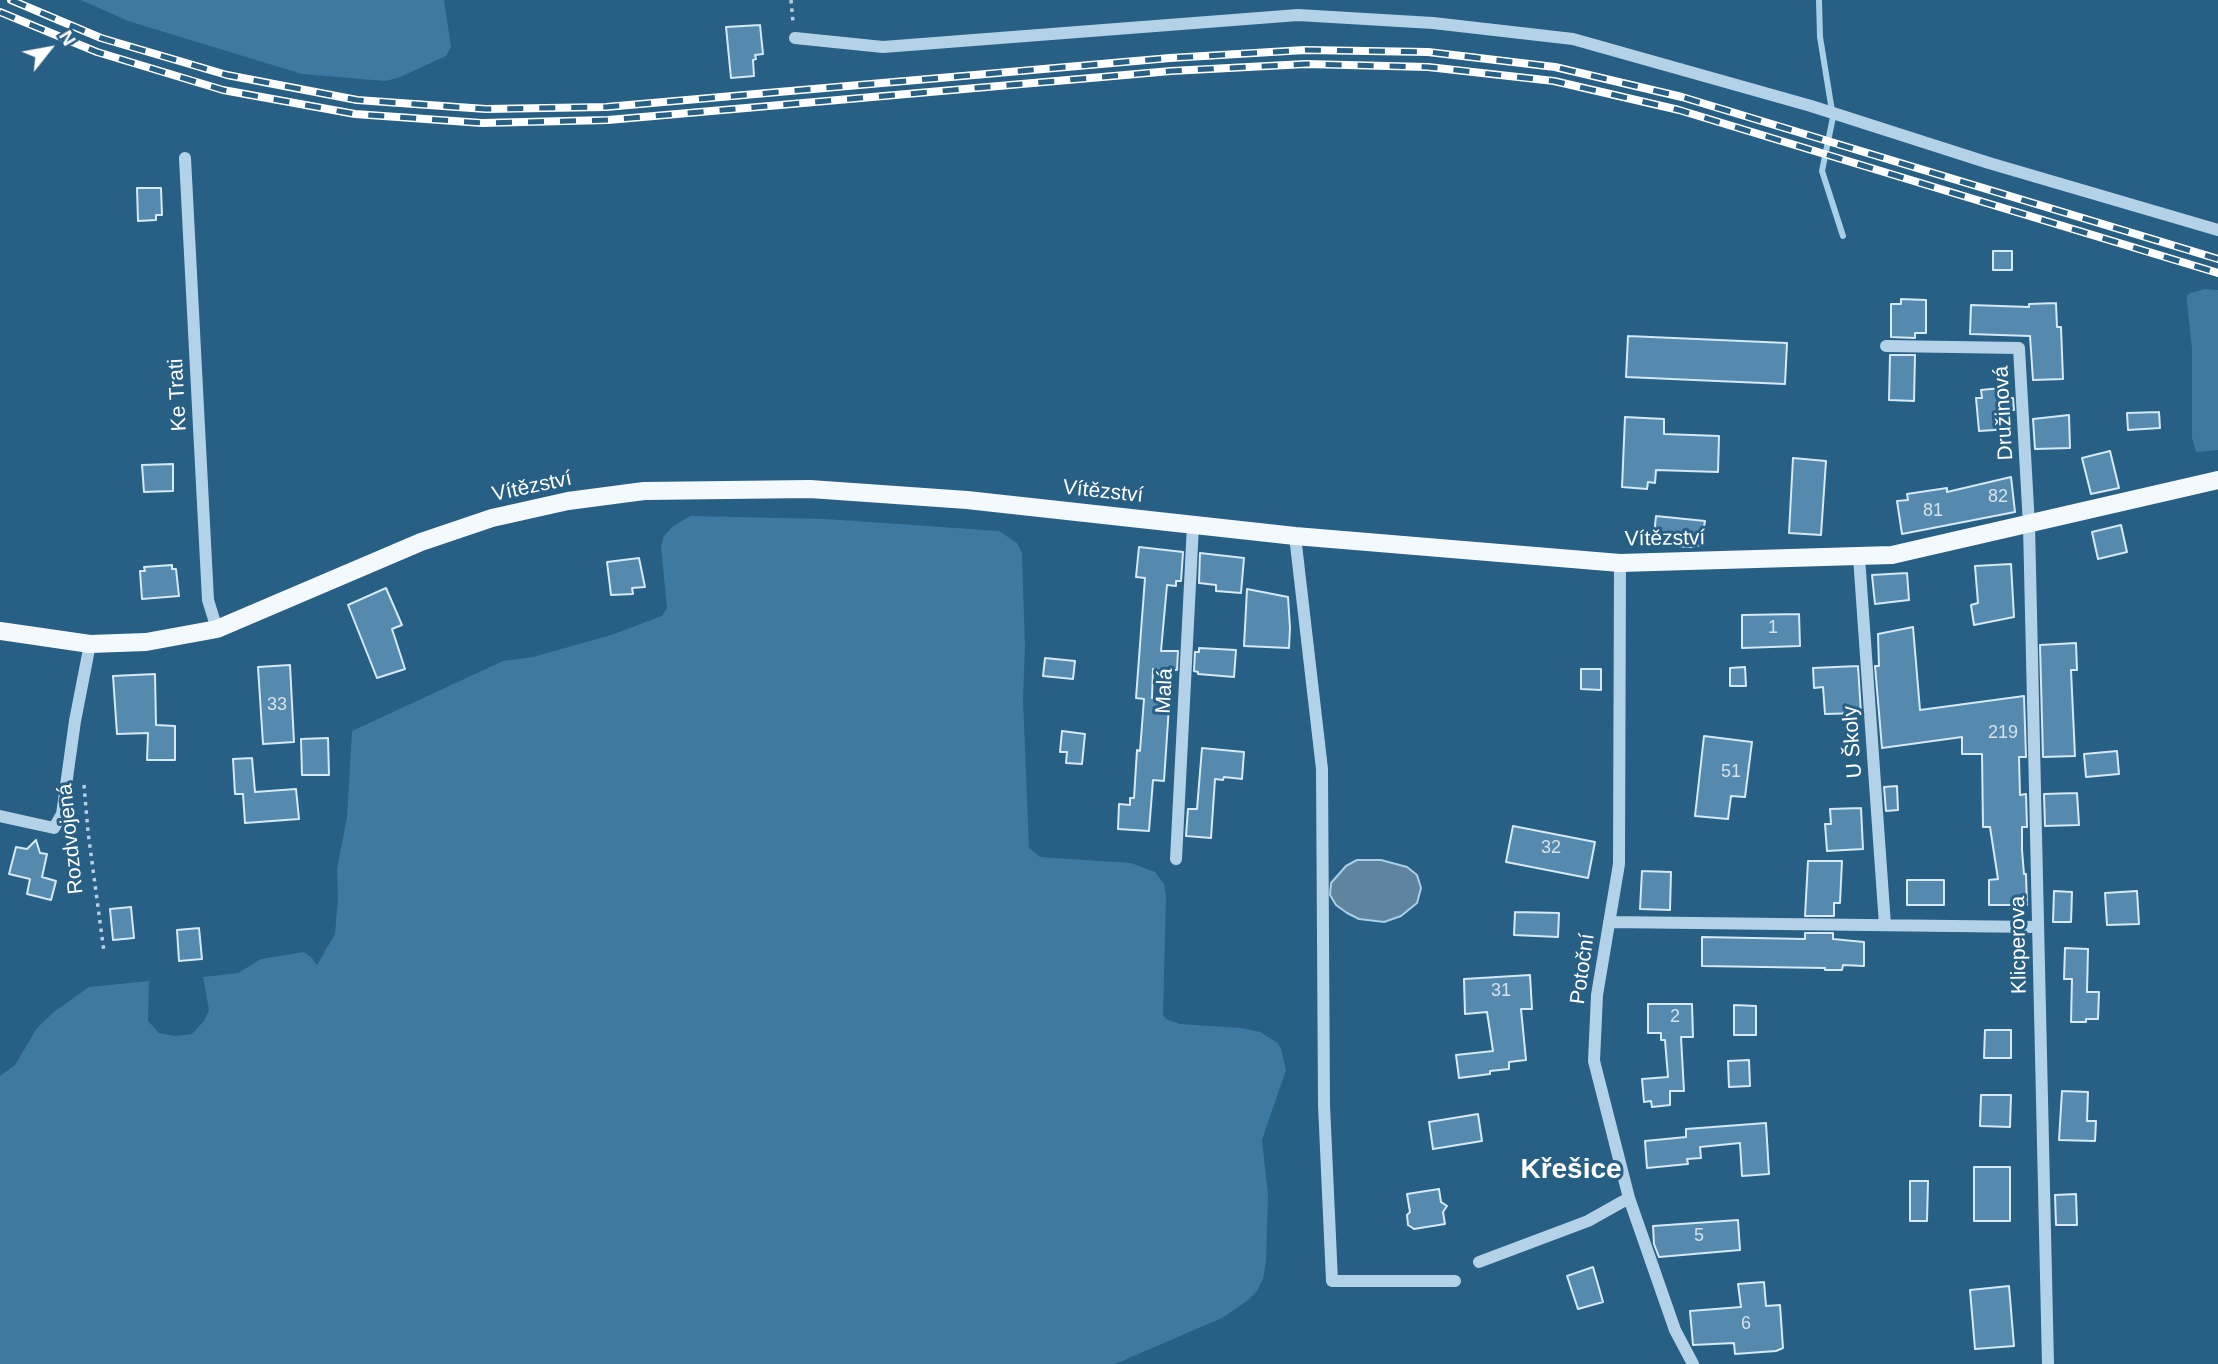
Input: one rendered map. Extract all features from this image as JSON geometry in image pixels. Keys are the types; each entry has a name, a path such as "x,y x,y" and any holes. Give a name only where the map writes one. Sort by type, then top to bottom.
{"main road":[{"name":"Vítězství","path":"0,631 90,644 146,642 217,629 421,542 492,518 568,501 644,491 810,489 967,500 1295,536 1620,563 1892,555 2218,480"}],"street":[{"path":"795,38 883,47 1298,15 1433,23 1573,39 1811,106 1989,163 2218,230"},
{"name":"Ke Trati","path":"185,158 208,600 217,629"},
{"name":"Družinová","path":"1886,346 2019,348 2029,525"},
{"name":"Malá","path":"1176,859 1193,525"},
{"name":"Klicperova","path":"2029,525 2048,1364"},
{"path":"1295,536 1322,769 1324,1105 1332,1281 1455,1281"},
{"name":"U Školy","path":"1859,556 1885,925"},
{"name":"Potoční","path":"1620,563 1619,864 1597,995 1594,1061 1629,1198 1675,1330 1693,1364"},
{"name":"Rozdvojená","path":"0,816 54,828 62,814 75,721 90,644"},
{"path":"1609,922 2038,927"},
{"path":"1479,1262 1588,1221 1629,1198"}],"path":[{"path":"791,0 795,38"},
{"name":"Rozdvojená","path":"84,783 104,952"}],"shaded area":[{"path":"81,0 444,0 451,47 446,56 398,78 385,81 302,74 128,21"},
{"path":"2205,289 2218,290 2218,450 2196,452 2192,438 2192,349 2187,296"},
{"path":"690,516 826,519 999,531 1017,543 1022,553 1025,647 1023,699 1029,848 1040,857 1131,863 1155,872 1164,884 1166,897 1163,1015 1166,1019 1180,1024 1260,1032 1278,1043 1281,1049 1286,1070 1262,1140 1268,1195 1266,1261 1263,1279 1257,1291 1222,1318 1115,1364 0,1364 0,1076 15,1065 37,1028 55,1011 89,987 149,981 148,1021 159,1033 175,1036 192,1034 204,1021 209,1010 203,977 238,973 261,959 304,952 317,965 335,934 337,869 347,817 352,731 503,661 533,657 611,635 662,616 667,608 661,546 664,536 672,527"},
{"path":"1357,860 1381,860 1407,867 1417,875 1421,888 1417,903 1401,916 1384,922 1359,919 1347,913 1336,905 1330,895 1331,883 1346,866"}],"building":[{"path":"760,25 763,54 755,55 754,76 731,78 726,27"},
{"path":"137,188 161,188 162,215 156,215 156,220 138,221"},
{"path":"1993,251 2012,251 2012,270 1993,270"},
{"path":"1901,299 1926,300 1926,333 1915,333 1915,338 1891,337 1891,304 1901,304"},
{"path":"2056,303 2057,327 2061,327 2063,379 2033,380 2030,336 1970,334 1971,305 2029,307 2029,304"},
{"path":"1628,336 1787,343 1785,384 1626,377"},
{"path":"1890,355 1915,355 1914,401 1889,400"},
{"path":"1981,390 2009,390 2009,398 2013,398 2014,410 2010,410 2011,429 1979,431 1976,398 1982,398"},
{"path":"2159,412 2160,428 2128,430 2127,413"},
{"path":"2069,415 2070,448 2035,449 2033,419"},
{"path":"1625,417 1664,419 1664,434 1719,436 1718,472 1656,470 1655,483 1648,482 1647,489 1622,487"},
{"path":"2110,451 2119,488 2091,494 2082,458"},
{"path":"1793,458 1826,461 1821,535 1789,533"},
{"path":"173,464 173,491 144,492 142,465"},
{"path":"2011,477 2015,512 1902,534 1897,501 1908,500 1907,494 1947,488 1947,492"},
{"path":"1656,516 1705,521 1701,545 1690,547 1653,544"},
{"path":"2121,525 2127,552 2098,559 2092,532"},
{"path":"1139,547 1183,552 1181,581 1176,581 1176,586 1167,585 1161,651 1178,651 1177,670 1153,669 1152,698 1160,700 1160,706 1169,706 1164,781 1153,780 1149,831 1118,829 1119,804 1130,805 1130,798 1134,798 1144,699 1136,698 1145,578 1136,577"},
{"path":"1200,553 1244,558 1241,593 1216,591 1216,585 1199,583"},
{"path":"639,558 645,587 632,588 633,594 611,595 607,562"},
{"path":"2011,564 2014,617 1974,625 1971,605 1978,603 1975,566"},
{"path":"172,565 172,569 176,569 179,596 142,599 140,571 145,571 144,567"},
{"path":"1907,573 1909,600 1875,604 1872,575"},
{"path":"386,588 402,625 392,629 405,669 377,678 348,605"},
{"path":"1247,589 1288,597 1289,648 1244,646"},
{"path":"1799,614 1800,646 1742,648 1742,615"},
{"path":"1913,627 1920,710 2024,696 2026,757 2019,757 2020,795 2026,794 2027,827 2022,827 2022,850 2027,905 1989,905 1989,880 1998,879 1990,827 1983,827 1982,754 1962,754 1962,737 1882,748 1875,666 1879,666 1878,634"},
{"path":"2076,643 2077,670 2071,670 2075,756 2043,757 2040,645"},
{"path":"1199,648 1236,650 1234,677 1198,674 1194,671 1195,652 1199,652"},
{"path":"1045,658 1075,661 1073,679 1043,676"},
{"path":"290,665 294,742 263,744 258,667"},
{"path":"1858,666 1861,713 1825,714 1823,687 1814,688 1813,668"},
{"path":"1745,667 1746,686 1730,686 1730,668"},
{"path":"1581,669 1601,669 1601,690 1581,689"},
{"path":"155,674 156,725 175,726 175,760 147,760 148,733 117,734 113,676"},
{"path":"1062,731 1085,734 1082,764 1066,763 1067,752 1060,752"},
{"path":"1704,736 1752,742 1745,797 1731,796 1728,819 1695,816"},
{"path":"328,738 329,775 302,775 301,739"},
{"path":"1202,748 1244,752 1242,779 1215,779 1211,838 1186,836 1188,809 1197,809"},
{"path":"2117,751 2119,774 2086,777 2084,754"},
{"path":"252,758 255,792 296,789 299,819 245,823 243,794 235,794 233,759"},
{"path":"1897,786 1898,810 1886,811 1884,787"},
{"path":"2077,793 2079,825 2045,826 2044,794"},
{"path":"1861,808 1863,849 1827,851 1825,824 1831,824 1830,809"},
{"path":"1513,826 1595,842 1588,878 1506,862"},
{"path":"36,840 40,853 47,854 42,877 56,881 51,900 27,894 30,879 9,874 16,847 27,849"},
{"path":"1808,861 1842,861 1840,903 1834,903 1834,916 1805,916"},
{"path":"1642,871 1671,872 1670,910 1640,909"},
{"path":"1907,880 1944,880 1944,905 1907,905"},
{"path":"2054,891 2072,892 2071,922 2053,922"},
{"path":"2137,891 2139,924 2107,925 2105,893"},
{"path":"131,907 134,938 113,940 110,909"},
{"path":"1515,912 1559,913 1558,937 1514,935"},
{"path":"199,928 202,959 179,961 177,930"},
{"path":"1805,933 1833,933 1833,939 1864,942 1864,966 1843,965 1842,970 1825,970 1702,966 1702,937 1805,939"},
{"path":"2065,948 2088,949 2087,992 2099,992 2098,1019 2071,1022 2072,979 2064,979"},
{"path":"1530,975 1532,1009 1521,1009 1526,1060 1509,1062 1509,1069 1459,1078 1456,1055 1493,1051 1487,1012 1465,1014 1464,979"},
{"path":"1648,1004 1692,1004 1693,1037 1681,1037 1684,1091 1670,1091 1670,1105 1652,1107 1651,1101 1644,1102 1642,1079 1668,1077 1665,1040 1661,1040 1661,1033 1648,1033"},
{"path":"1734,1005 1756,1006 1756,1035 1734,1035"},
{"path":"1985,1030 2011,1030 2011,1058 1984,1058"},
{"path":"1749,1060 1750,1086 1729,1087 1728,1061"},
{"path":"2062,1091 2088,1092 2087,1121 2096,1121 2095,1141 2059,1140"},
{"path":"1981,1095 2011,1095 2010,1127 1980,1126"},
{"path":"1478,1114 1482,1141 1433,1149 1429,1122"},
{"path":"1766,1123 1769,1174 1742,1176 1740,1143 1700,1147 1701,1158 1687,1159 1688,1164 1647,1168 1645,1141 1686,1137 1686,1129"},
{"path":"1974,1167 2010,1167 2010,1221 1974,1221"},
{"path":"1910,1181 1928,1181 1927,1221 1910,1221"},
{"path":"1439,1189 1441,1202 1447,1206 1443,1212 1445,1224 1414,1229 1408,1225 1407,1215 1410,1212 1407,1194"},
{"path":"2076,1194 2077,1225 2056,1225 2055,1195"},
{"path":"1738,1220 1740,1250 1659,1257 1654,1244 1653,1226"},
{"path":"1593,1267 1603,1302 1578,1309 1567,1276"},
{"path":"1764,1282 1766,1306 1780,1305 1783,1348 1776,1351 1735,1354 1734,1343 1693,1345 1690,1311 1741,1307 1738,1284"},
{"path":"2009,1286 2014,1346 1975,1349 1970,1290"}],"waterway":[{"path":"1819,0 1820,37 1833,117 1822,171 1843,236"}],"railway":[{"path":"11,0 101,38 227,75 357,100 486,109 606,107 1170,58 1305,50 1428,52 1555,67 1682,97 2218,259"},
{"path":"0,12 97,52 223,90 355,114 482,123 608,120 1171,71 1306,64 1428,67 1554,81 1679,110 2218,273"}],"district":[{"name":"Křešice","path":"1571,1170"}]}
